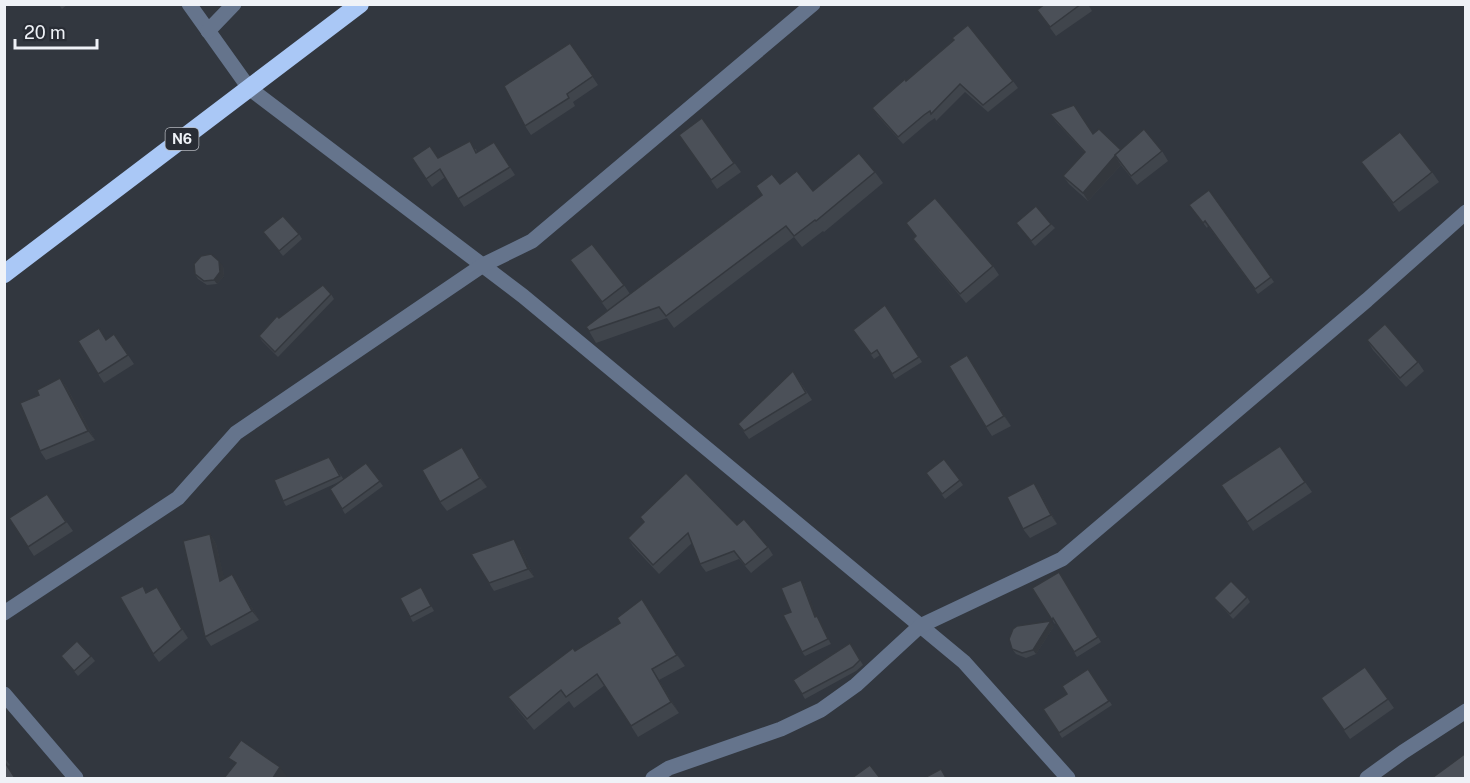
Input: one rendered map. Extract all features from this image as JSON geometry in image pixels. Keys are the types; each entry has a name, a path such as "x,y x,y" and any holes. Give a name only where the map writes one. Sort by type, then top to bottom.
{"highway":[{"name":"N6","path":"4,274 360,4"}],"street":[{"path":"189,4 249,88 523,296 964,662 1068,778"},
{"path":"208,31 234,4"},
{"path":"4,614 178,498 236,433 483,265 532,241 813,4"},
{"path":"653,778 669,768 782,729 821,710 856,685 920,626 1062,559 1367,300 1466,212"},
{"path":"4,694 76,778"},
{"path":"1367,778 1466,711"}],"building":[{"path":"1045,4 1081,4 1050,27 1037,10"},
{"path":"968,25 1013,81 983,105 960,84 931,114 930,111 924,115 898,137 872,108 954,40 952,38"},
{"path":"570,43 593,76 567,94 569,98 525,126 504,86"},
{"path":"1074,105 1093,134 1099,129 1121,150 1083,193 1063,176 1085,152 1050,114"},
{"path":"702,118 734,163 711,180 679,135"},
{"path":"1144,129 1162,151 1131,176 1115,155"},
{"path":"1400,132 1432,172 1393,203 1361,162"},
{"path":"470,141 476,153 494,142 510,167 458,199 440,169 426,179 412,158 430,146 438,158"},
{"path":"859,153 875,172 816,221 794,236 786,226 666,316 659,307 589,331 586,327 762,195 756,186 772,174 780,184 797,171 813,191"},
{"path":"1209,190 1271,277 1255,289 1205,221 1203,223 1189,205"},
{"path":"935,198 993,266 960,294 913,239 916,236 906,223"},
{"path":"1036,206 1051,224 1031,241 1016,223"},
{"path":"283,216 299,234 279,251 263,232"},
{"path":"592,244 624,285 602,302 570,260"},
{"path":"211,254 219,261 220,272 214,280 204,281 195,274 194,264 201,256"},
{"path":"323,285 331,294 275,352 259,336 277,316 279,318"},
{"path":"885,305 919,357 892,374 877,350 871,354 853,330"},
{"path":"1385,324 1418,362 1400,378 1367,340"},
{"path":"99,328 106,340 114,334 128,355 98,374 78,341"},
{"path":"967,355 1004,416 986,427 949,366"},
{"path":"793,371 806,393 744,431 738,424"},
{"path":"60,378 88,431 40,451 20,403 39,395 37,390"},
{"path":"1280,446 1305,482 1247,522 1221,485"},
{"path":"462,447 480,478 440,502 422,470"},
{"path":"329,457 340,476 283,501 274,480"},
{"path":"944,459 960,480 942,494 926,473"},
{"path":"366,463 380,481 342,509 330,489"},
{"path":"686,473 737,525 744,519 768,547 745,565 734,551 700,564 688,533 653,565 628,538 644,522 640,517"},
{"path":"1034,483 1051,515 1023,529 1007,497"},
{"path":"47,494 66,522 28,547 9,518"},
{"path":"210,534 220,581 232,574 252,611 205,637 183,541"},
{"path":"514,539 528,569 489,583 471,554"},
{"path":"1059,572 1098,637 1074,652 1032,588"},
{"path":"801,580 815,617 817,616 828,639 802,652 783,615 791,612 781,588"},
{"path":"1231,581 1247,597 1230,614 1214,598"},
{"path":"143,586 146,593 157,587 182,629 153,654 120,597"},
{"path":"421,587 431,606 410,617 400,598"},
{"path":"642,599 677,655 652,669 671,702 631,726 597,674 566,697 561,690 527,719 508,697 573,648 575,651 620,623 617,618"},
{"path":"1051,621 1033,650 1022,653 1012,649 1009,639 1013,629 1017,626"},
{"path":"77,641 91,656 74,671 61,656"},
{"path":"850,643 860,660 853,667 802,694 793,680"},
{"path":"1365,667 1388,699 1344,730 1321,698"},
{"path":"1088,669 1109,701 1059,733 1043,709 1067,694 1062,686"},
{"path":"241,740 280,767 273,778 224,778 236,763 228,758"},
{"path":"1466,753 1466,778 1432,778"},
{"path":"4,761 15,778 4,778"},
{"path":"870,765 880,778 852,778"},
{"path":"941,769 946,778 924,778"}]}
